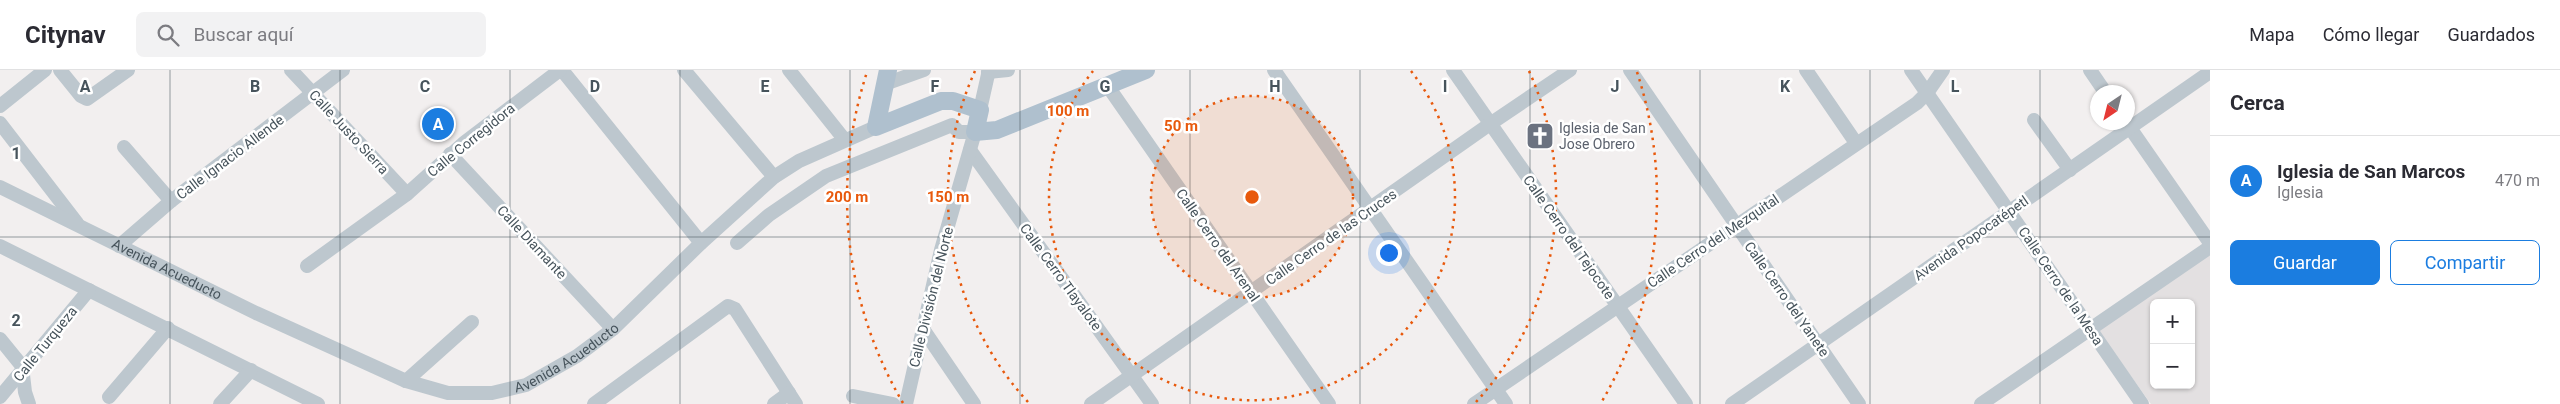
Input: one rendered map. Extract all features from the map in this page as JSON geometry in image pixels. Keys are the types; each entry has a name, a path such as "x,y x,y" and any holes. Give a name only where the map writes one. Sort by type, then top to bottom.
{"main road":[{"path":"980,110 975,132 1006,127 1146,70"},
{"path":"876,127 886,77"},
{"name":"Avenida Acueducto","path":"876,127 941,101 953,102 980,110"}],"street":[{"path":"0,106 45,70"},
{"path":"60,70 81,96 87,99 128,70"},
{"name":"Calle Justo Sierra","path":"291,70 407,194"},
{"name":"Calle Ignacio Allende","path":"119,246 172,201 343,70"},
{"path":"561,70 701,243"},
{"name":"Calle Corregidora","path":"307,266 407,194 450,154 561,70"},
{"path":"684,70 774,177"},
{"path":"789,70 844,139"},
{"path":"886,77 924,70"},
{"path":"980,110 989,71 1008,70"},
{"path":"1274,70 1506,404"},
{"name":"Calle Cerro del Tejocote","path":"1452,70 1686,404"},
{"name":"Calle Cerro de las Cruces","path":"1091,404 1570,70"},
{"name":"Calle Cerro del Yanete","path":"1630,70 1859,404"},
{"path":"1806,70 1856,143"},
{"name":"Calle Cerro de la Mesa","path":"1911,70 2142,404"},
{"name":"Calle Cerro del Mezquital","path":"1474,404 1916,103 1927,93 1943,70"},
{"path":"2090,70 2100,85"},
{"name":"Avenida Popocatépetl","path":"2135,120 2210,72"},
{"name":"Calle Cerro del Arenal","path":"1107,85 1329,404"},
{"path":"2034,120 2070,170"},
{"path":"0,123 79,226"},
{"path":"737,244 790,199 843,167 952,125 959,132 975,132"},
{"name":"Avenida Acueducto","path":"0,187 256,313 406,381 448,393 469,395 509,390 541,378 576,356 613,329 701,243 774,177 799,161 844,139 876,127"},
{"name":"Avenida Popocatépetl","path":"1732,404 2070,170 2122,130"},
{"path":"2131,130 2210,243"},
{"name":"Calle División del Norte","path":"906,404 941,250 975,132"},
{"path":"124,147 172,201"},
{"name":"Calle Cerro Tlayalote","path":"970,150 1152,404"},
{"name":"Calle Diamante","path":"450,154 613,329"},
{"path":"0,246 318,404"},
{"path":"1981,404 2210,247"},
{"name":"Calle Turqueza","path":"0,397 89,290"},
{"path":"594,404 725,307 731,306 735,309 793,399 774,404"},
{"path":"406,381 472,322"},
{"path":"109,397 168,328"},
{"path":"923,329 974,404"},
{"path":"0,339 19,361 23,371 25,392 29,404"},
{"path":"220,404 251,370"},
{"path":"854,396 893,404"}],"shaded area":[{"path":"2208,253 2210,256 2210,404 2151,404 2098,330"}],"place":[{"name":"Iglesia de San Marcos","path":"438,124"},
{"name":"Iglesia de San Jose Obrero","path":"1540,136"}]}
